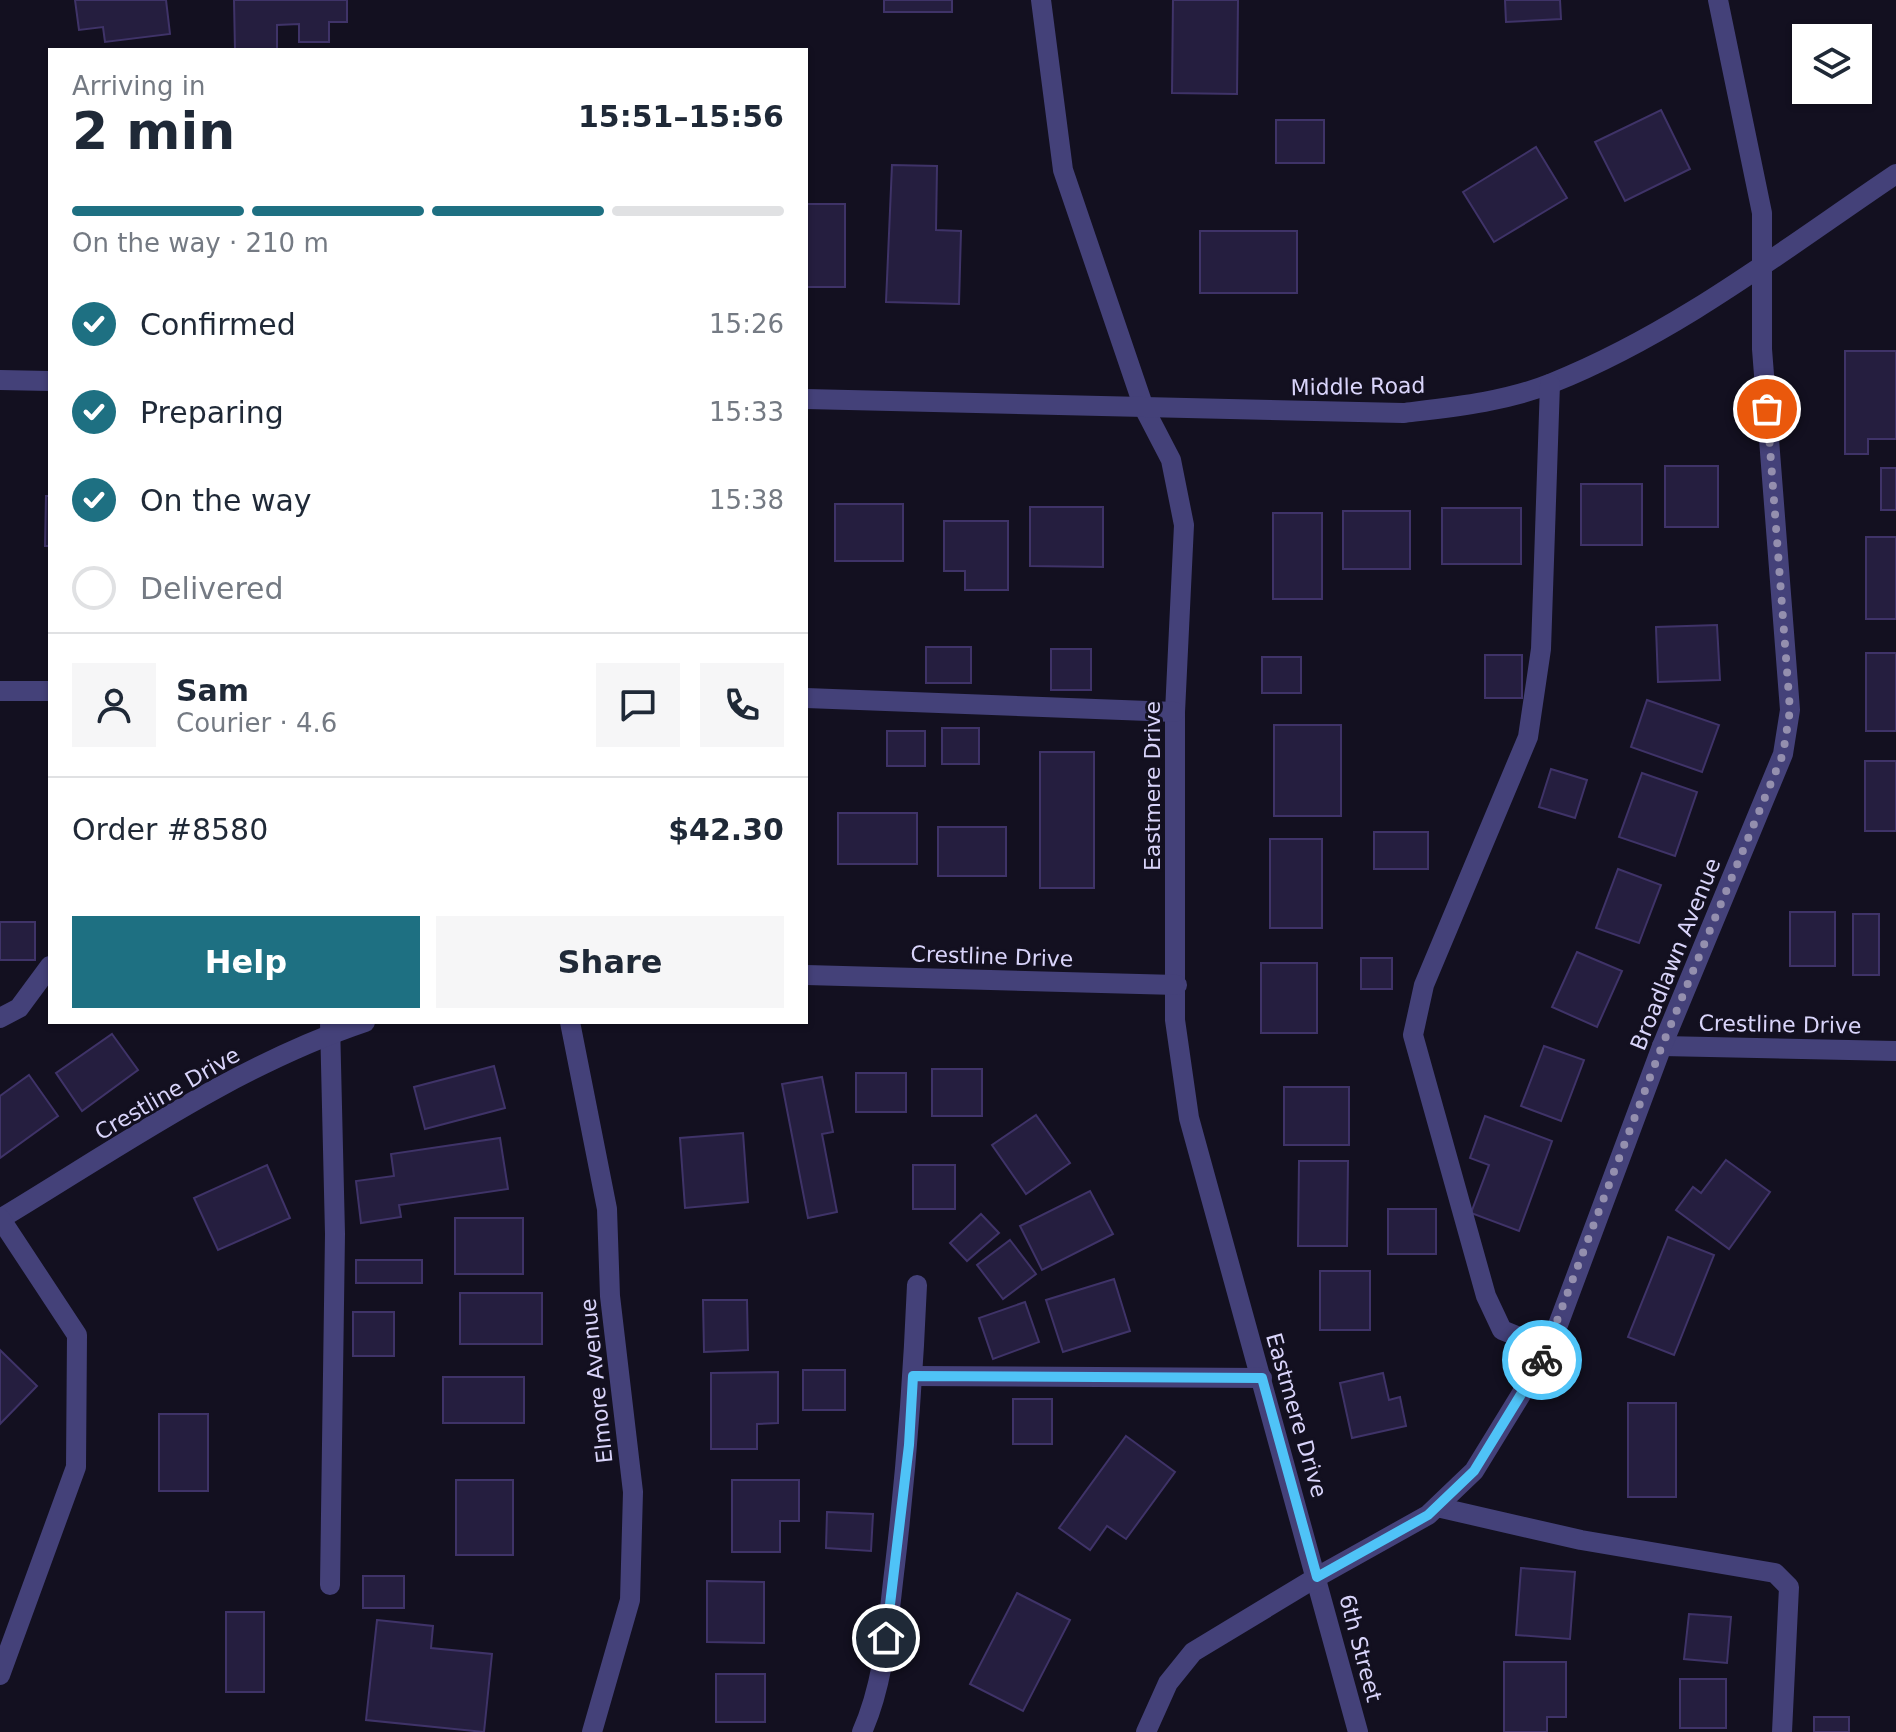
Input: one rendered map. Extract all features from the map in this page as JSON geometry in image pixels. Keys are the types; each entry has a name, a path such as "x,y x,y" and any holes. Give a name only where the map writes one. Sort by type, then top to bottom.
{"street":[{"name":"Eastmere Drive","path":"1041,0 1063,170 1144,408 1171,460 1184,525 1175,712 1175,1020 1189,1118 1317,1577"},
{"name":"Broadlawn Avenue","path":"1146,1732 1168,1683 1193,1652 1428,1515 1474,1471 1549,1349 1662,1046 1783,754 1790,710 1762,349 1762,213 1718,0"},
{"name":"Middle Road","path":"808,399 1403,413 1473,405 1550,384 1612,356 1675,321 1896,174"},
{"path":"0,380 48,381"},
{"path":"1549,1349 1502,1330 1486,1296 1413,1035 1424,985 1528,737 1541,649 1550,384"},
{"path":"0,691 48,691"},
{"path":"808,698 1175,712"},
{"path":"0,1018 19,1008 48,969"},
{"name":"Crestline Drive","path":"808,975 1177,985"},
{"name":"Crestline Drive","path":"0,1218 233,1079 329,1028 353,1024"},
{"name":"Elmore Avenue","path":"570,1024 607,1209 610,1296 633,1492 630,1600 592,1732"},
{"path":"329,1028 335,1234 330,1585"},
{"name":"Crestline Drive","path":"1662,1046 1896,1051"},
{"path":"0,1218 77,1335 76,1467 0,1675"},
{"path":"862,1732 882,1670 909,1445 917,1285"},
{"path":"913,1376 1262,1378"},
{"path":"1437,1507 1581,1540 1775,1573 1789,1587 1782,1732"},
{"name":"6th Street","path":"1317,1577 1358,1732"}],"building":[{"path":"75,0 166,0 170,34 105,42 103,27 79,30"},
{"path":"234,0 347,0 347,22 329,22 329,42 299,42 299,24 277,25 277,48 235,48"},
{"path":"884,0 952,0 952,12 884,12"},
{"path":"1173,0 1238,0 1237,94 1172,93"},
{"path":"1505,0 1560,0 1561,19 1506,22"},
{"path":"1661,110 1690,169 1625,201 1595,142"},
{"path":"1276,120 1324,120 1324,163 1276,163"},
{"path":"1536,147 1567,198 1494,242 1463,192"},
{"path":"892,165 937,166 936,230 961,231 959,304 886,302"},
{"path":"808,204 845,204 845,287 808,287"},
{"path":"1200,231 1297,231 1297,293 1200,293"},
{"path":"1845,351 1896,351 1896,439 1868,439 1868,454 1845,454"},
{"path":"1665,466 1718,466 1718,527 1665,527"},
{"path":"1881,468 1896,468 1896,510 1881,510"},
{"path":"1581,484 1642,484 1642,545 1581,545"},
{"path":"46,496 48,496 48,546 45,546"},
{"path":"835,504 903,504 903,561 835,561"},
{"path":"1030,507 1103,507 1103,567 1030,566"},
{"path":"1442,508 1521,508 1521,564 1442,564"},
{"path":"1343,511 1410,511 1410,569 1343,569"},
{"path":"1273,513 1322,513 1322,599 1273,599"},
{"path":"944,521 1008,521 1008,590 965,590 965,571 944,571"},
{"path":"1866,537 1896,537 1896,619 1866,619"},
{"path":"1717,625 1720,680 1658,682 1656,627"},
{"path":"926,647 971,647 971,683 926,683"},
{"path":"1051,649 1091,649 1091,690 1051,690"},
{"path":"1866,653 1896,653 1896,731 1866,731"},
{"path":"1485,655 1522,655 1522,698 1485,698"},
{"path":"1262,657 1301,657 1301,693 1262,693"},
{"path":"1647,700 1719,725 1702,772 1631,747"},
{"path":"1274,725 1341,725 1341,816 1274,816"},
{"path":"942,728 979,728 979,764 942,764"},
{"path":"887,731 925,731 925,766 887,766"},
{"path":"1040,752 1094,752 1094,888 1040,888"},
{"path":"1865,761 1896,761 1896,831 1865,831"},
{"path":"1551,769 1587,780 1575,818 1539,807"},
{"path":"1642,773 1697,792 1675,856 1619,837"},
{"path":"838,813 917,813 917,864 838,864"},
{"path":"938,827 1006,827 1006,876 938,876"},
{"path":"1374,832 1428,832 1428,869 1374,869"},
{"path":"1270,839 1322,839 1322,928 1270,928"},
{"path":"1618,869 1661,885 1639,943 1596,928"},
{"path":"1790,912 1835,912 1835,966 1790,966"},
{"path":"1853,914 1879,914 1879,975 1853,975"},
{"path":"0,922 35,922 35,960 0,960"},
{"path":"1577,952 1622,971 1597,1027 1552,1007"},
{"path":"1361,958 1392,958 1392,989 1361,989"},
{"path":"1261,963 1317,963 1317,1033 1261,1033"},
{"path":"112,1034 138,1070 82,1111 56,1073"},
{"path":"1544,1046 1584,1060 1561,1121 1521,1106"},
{"path":"494,1066 505,1108 425,1129 414,1087"},
{"path":"932,1069 982,1069 982,1116 932,1116"},
{"path":"856,1073 906,1073 906,1112 856,1112"},
{"path":"29,1075 58,1116 0,1158 0,1096"},
{"path":"822,1077 833,1132 822,1134 837,1212 808,1218 782,1084"},
{"path":"1284,1087 1349,1087 1349,1145 1284,1145"},
{"path":"1036,1115 1070,1163 1026,1194 992,1145"},
{"path":"1485,1116 1552,1141 1519,1231 1471,1213 1489,1165 1470,1158"},
{"path":"743,1133 748,1202 685,1208 680,1138"},
{"path":"500,1138 508,1189 399,1205 401,1217 361,1223 356,1181 394,1176 391,1154"},
{"path":"1726,1160 1770,1192 1729,1249 1676,1210 1693,1187 1701,1193"},
{"path":"1299,1161 1348,1161 1347,1246 1298,1246"},
{"path":"267,1165 290,1218 218,1250 194,1198"},
{"path":"913,1165 955,1165 955,1209 913,1209"},
{"path":"1090,1191 1113,1234 1042,1270 1020,1226"},
{"path":"1388,1209 1436,1209 1436,1254 1388,1254"},
{"path":"981,1214 999,1233 967,1261 950,1243"},
{"path":"455,1218 523,1218 523,1274 455,1274"},
{"path":"1668,1237 1714,1255 1674,1355 1628,1337"},
{"path":"1010,1240 1036,1274 1003,1299 977,1265"},
{"path":"356,1260 422,1260 422,1283 356,1283"},
{"path":"1320,1271 1370,1271 1370,1330 1320,1330"},
{"path":"1114,1279 1130,1331 1063,1352 1046,1300"},
{"path":"460,1293 542,1293 542,1344 460,1344"},
{"path":"703,1300 747,1300 748,1350 704,1352"},
{"path":"1025,1302 1039,1342 993,1359 979,1318"},
{"path":"353,1312 394,1312 394,1356 353,1356"},
{"path":"0,1350 37,1386 0,1424"},
{"path":"803,1370 845,1370 845,1410 803,1410"},
{"path":"778,1372 778,1423 757,1424 757,1449 711,1449 711,1373"},
{"path":"1383,1373 1389,1400 1400,1397 1406,1426 1352,1438 1340,1383"},
{"path":"443,1377 524,1377 524,1423 443,1423"},
{"path":"1013,1399 1052,1399 1052,1444 1013,1444"},
{"path":"1628,1403 1676,1403 1676,1497 1628,1497"},
{"path":"159,1414 208,1414 208,1491 159,1491"},
{"path":"1126,1436 1175,1472 1126,1539 1107,1526 1090,1550 1059,1528"},
{"path":"456,1480 513,1480 513,1555 456,1555"},
{"path":"732,1480 799,1480 799,1521 780,1521 780,1552 732,1552"},
{"path":"827,1512 873,1514 871,1551 826,1548"},
{"path":"1521,1568 1575,1572 1570,1639 1516,1635"},
{"path":"363,1576 404,1576 404,1608 363,1608"},
{"path":"707,1581 764,1582 764,1643 707,1642"},
{"path":"1017,1593 1070,1620 1023,1711 970,1684"},
{"path":"226,1612 264,1612 264,1692 226,1692"},
{"path":"1689,1614 1731,1617 1727,1663 1684,1659"},
{"path":"377,1620 433,1626 431,1648 492,1654 484,1732 366,1720"},
{"path":"1504,1662 1566,1662 1566,1717 1547,1717 1547,1732 1504,1732"},
{"path":"716,1674 765,1674 765,1722 716,1722"},
{"path":"1680,1679 1726,1679 1726,1728 1680,1728"},
{"path":"1814,1717 1849,1717 1849,1732 1814,1732"}],"way so far":[{"path":"1542,1360 1549,1349 1662,1046 1783,754 1790,710 1767,409"}],"route":[{"path":"886,1638 909,1445 913,1376 1262,1378 1317,1577 1428,1515 1474,1471 1542,1360"}]}
